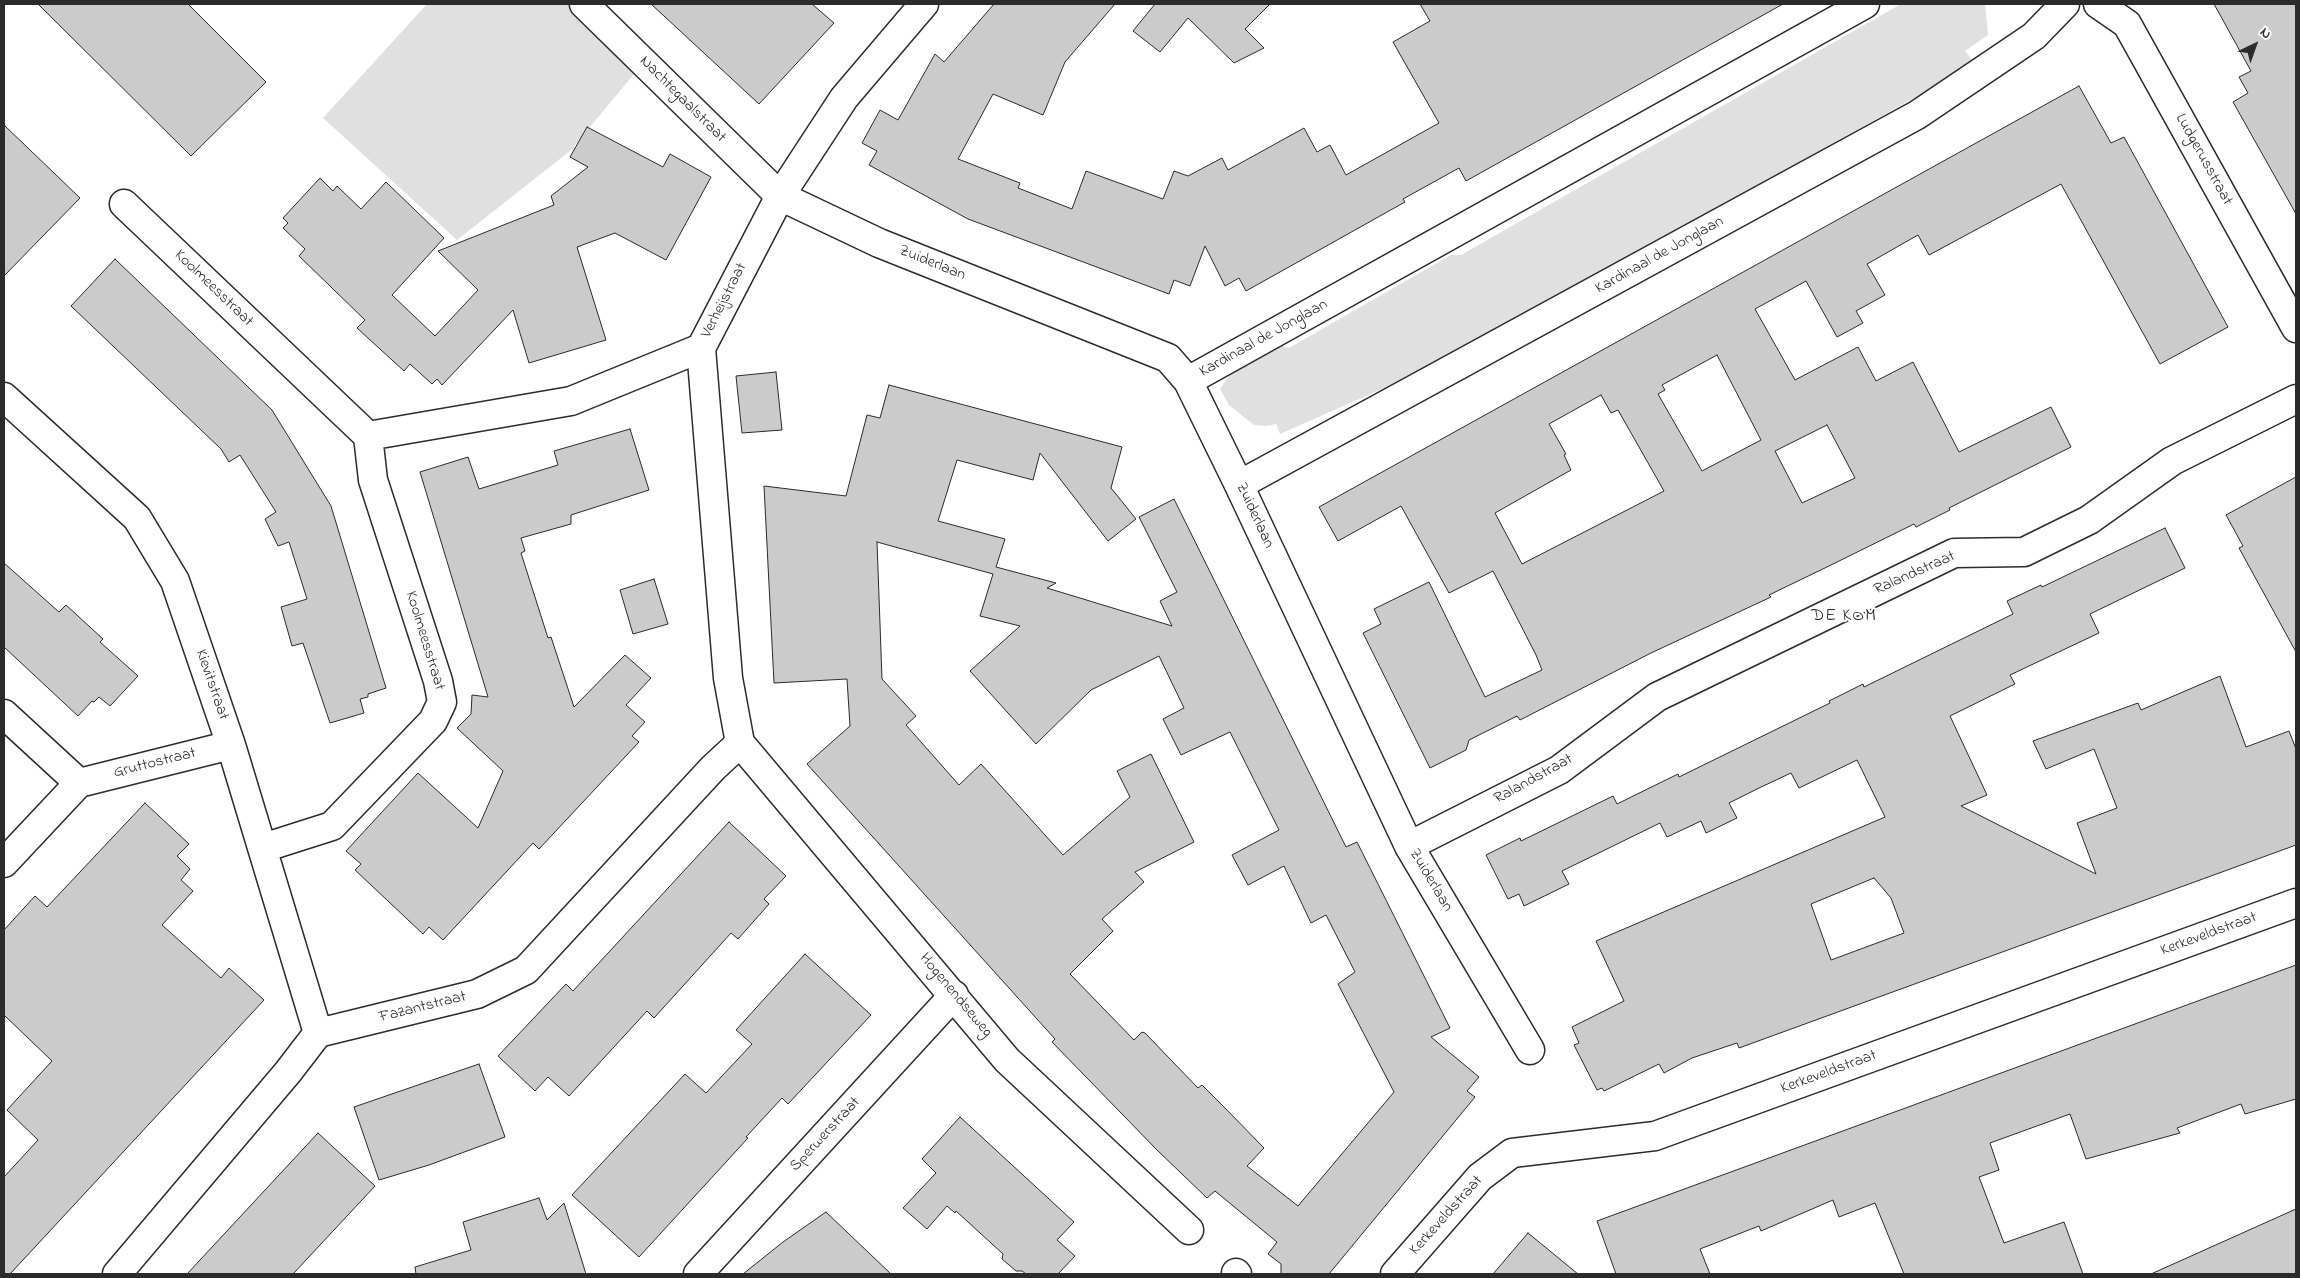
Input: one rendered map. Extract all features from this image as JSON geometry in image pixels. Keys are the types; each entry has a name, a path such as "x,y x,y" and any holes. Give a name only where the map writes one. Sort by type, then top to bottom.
{"street":[{"name":"Nachtegaalstraat","path":"584,4 780,196"},
{"name":"Verheijstraat","path":"740,743 728,678 701,348 780,196 844,98 924,4"},
{"name":"Kardinaal de Jonglaan","path":"1188,381 1865,4"},
{"name":"Kardinaal de Jonglaan","path":"1239,485 1918,115 2034,36 2065,4"},
{"name":"Ludgerusstraat","path":"2098,4 2127,24 2296,328"},
{"name":"Zuiderlaan","path":"780,196 879,243 1168,358 1188,381 1409,846 1530,1050"},
{"name":"Koolmeesstraat","path":"124,204 368,436 373,480 438,681 442,702 433,721 332,826 263,848"},
{"path":"368,436 571,401 701,348"},
{"name":"Kievitstraat","path":"4,397 137,518 175,581 232,746 318,1033"},
{"name":"Ralandstraat","path":"1409,846 1559,770 1657,697 1954,553 2024,552 2089,520 2172,461 2296,399"},
{"path":"4,714 79,783 4,863"},
{"name":"Hogenendseweg","path":"740,743 1007,1060 1190,1230"},
{"name":"Fazantstraat","path":"318,1033 477,994 526,970 712,768 740,743"},
{"name":"Gruttostraat","path":"79,783 232,746"},
{"name":"Kerkeveldstraat","path":"1395,1274 1480,1176 1512,1153 1655,1136 2296,903"},
{"name":"Sperwerstraat","path":"698,1274 954,995"},
{"path":"117,1274 288,1072 318,1033"}],"shaded area":[{"path":"427,4 573,4 639,68 570,151 457,240 323,118"},
{"path":"1901,4 1985,4 1988,35 1965,51 1972,59 1932,88 1425,370 1280,434 1276,424 1267,426 1254,425 1229,405 1220,389 1233,370 1279,345 1289,348 1451,255 1461,255"}],"building":[{"path":"38,4 188,4 266,82 191,156"},
{"path":"651,4 812,4 834,23 759,104"},
{"path":"994,4 1115,4 1065,62 1043,115 993,94 958,159 1020,183 1018,188 1072,209 1086,171 1163,199 1174,171 1188,176 1222,158 1228,170 1304,128 1317,152 1330,145 1346,175 1439,123 1393,42 1430,21 1420,4 1783,4 1466,181 1459,168 1403,199 1405,202 1246,291 1239,278 1225,286 1205,246 1190,286 1174,280 1169,294 968,219 869,165 877,151 862,143 880,110 898,120 935,54 944,62"},
{"path":"1155,4 1270,4 1245,29 1264,48 1234,63 1188,18 1160,52 1133,31"},
{"path":"2214,4 2296,4 2296,214 2233,102 2248,93 2239,77 2251,71"},
{"path":"2079,86 2111,143 2124,137 2228,327 2160,364 2061,184 1929,255 1918,235 1867,264 1885,295 1856,311 1863,323 1837,337 1806,281 1755,309 1795,380 1858,347 1876,381 1913,362 1959,452 2051,407 2071,447 1949,508 1950,510 1916,527 1914,524 1769,595 1771,597 1651,653 1520,720 1517,716 1469,740 1466,750 1430,768 1363,633 1381,624 1374,609 1429,582 1485,697 1542,670 1536,655 1493,571 1449,593 1401,506 1338,541 1319,507","holes":["1717,355 1761,440 1702,471 1658,394 1665,390 1662,385","1601,395 1611,413 1618,410 1664,491 1522,564 1495,513 1571,470 1564,455 1566,454 1549,424","1827,425 1855,478 1802,503 1775,451"]},
{"path":"4,125 80,198 4,276"},
{"path":"587,127 663,167 670,154 711,177 666,260 615,233 577,247 606,340 529,363 513,310 442,385 437,379 432,384 410,364 404,371 357,328 365,320 299,256 305,249 283,228 288,223 283,218 320,178 333,191 337,186 361,209 386,182 444,238 392,295 435,336 478,290 438,251 554,205 551,196 588,167 570,157"},
{"path":"115,259 272,410 331,506 386,688 360,699 364,713 330,723 303,643 292,646 281,607 307,599 289,542 278,546 265,519 276,512 240,455 229,462 221,449 71,306"},
{"path":"776,372 782,430 742,433 736,376"},
{"path":"889,385 1122,447 1111,488 1136,519 1108,541 1040,453 1033,480 957,460 938,521 1005,539 996,567 1056,583 1047,588 1172,626 1160,601 1177,592 1139,517 1174,499 1346,847 1357,842 1450,1028 1431,1037 1479,1077 1467,1091 1475,1097 1329,1274 1281,1274 1281,1264 1268,1254 1277,1242 1215,1191 1207,1198 1157,1150 1052,1042 1055,1039 807,764 850,726 847,679 774,683 764,486 846,496 867,415 880,418","holes":["877,542 993,574 980,616 1020,626 970,671 1036,744 1091,690 1159,656 1184,708 1163,719 1181,755 1230,732 1279,830 1232,855 1248,885 1284,866 1311,923 1326,915 1355,972 1338,984 1394,1092 1298,1206 1247,1166 1264,1148 1225,1108 1202,1085 1198,1088 1145,1033 1142,1032 1134,1040 1070,974 1113,931 1102,919 1144,882 1135,872 1194,842 1151,754 1117,771 1130,797 1063,855 981,764 959,785 906,725 916,716 882,679"]},
{"path":"630,429 649,490 571,515 571,524 521,538 525,551 521,553 548,638 551,637 574,707 625,655 651,678 626,705 645,722 632,736 639,742 539,849 533,843 443,940 429,927 423,934 355,870 361,864 346,851 418,773 478,828 503,771 457,728 471,714 472,695 488,697 420,472 468,457 479,489 558,465 554,451"},
{"path":"2296,477 2296,652 2239,548 2243,546 2226,515"},
{"path":"2165,528 2185,568 2090,614 2099,633 2010,675 2015,684 1950,716 1987,795 1961,806 2096,874 2077,823 2117,808 2094,749 2046,769 2033,741 2138,703 2141,710 2220,676 2246,747 2289,731 2296,749 2296,845 1739,1048 1737,1043 1692,1058 1664,1073 1659,1064 1604,1091 1602,1088 1597,1090 1574,1045 1579,1043 1572,1027 1624,1001 1596,941 1885,817 1857,760 1799,788 1791,773 1759,788 1729,803 1737,818 1706,833 1701,821 1667,837 1660,823 1562,871 1569,884 1524,906 1519,894 1508,899 1486,855 1520,838 1521,841 1613,796 1617,804 1678,774 1679,777 1830,703 1829,701 1863,684 1864,687 2013,614 2007,601 2041,585 2042,587","holes":["1874,878 1891,898 1904,933 1831,960 1811,904"]},
{"path":"4,563 59,612 66,605 103,639 100,642 138,676 110,706 99,697 94,702 92,701 78,716 4,647"},
{"path":"654,579 668,624 633,634 620,590"},
{"path":"145,803 189,844 177,856 190,869 181,880 193,891 162,925 221,978 229,968 264,1000 10,1274 4,1274 4,1177 38,1140 7,1110 52,1061 4,1015 4,930 35,896 47,907"},
{"path":"729,822 786,876 764,899 769,904 738,939 731,933 654,1018 647,1011 569,1096 548,1077 535,1091 498,1056 566,984 573,991"},
{"path":"805,954 871,1015 788,1104 782,1098 639,1257 572,1195 685,1074 706,1093 752,1044 736,1030"},
{"path":"2296,965 2296,1099 2245,1114 2241,1104 2177,1128 2180,1133 2086,1159 2070,1114 1990,1143 1999,1170 1979,1177 2004,1243 2064,1222 2083,1274 1904,1274 1875,1203 1839,1217 1833,1200 1761,1231 1759,1226 1700,1249 1710,1274 1616,1274 1597,1221"},
{"path":"479,1064 505,1137 429,1165 379,1180 354,1107"},
{"path":"960,1117 1074,1222 1057,1240 1075,1256 1058,1274 1026,1274 1022,1271 1016,1271 1002,1259 1003,1254 956,1211 955,1213 947,1206 927,1229 903,1208 936,1173 922,1159"},
{"path":"318,1133 375,1186 293,1274 187,1274"},
{"path":"539,1198 547,1220 564,1203 586,1274 416,1274 415,1267 471,1250 463,1222"},
{"path":"2296,1209 2296,1274 2151,1274"},
{"path":"826,1212 891,1274 743,1274 783,1242"},
{"path":"1528,1233 1578,1274 1493,1274"}],"district":[{"name":"DE KOM","path":"1844,617"}]}
